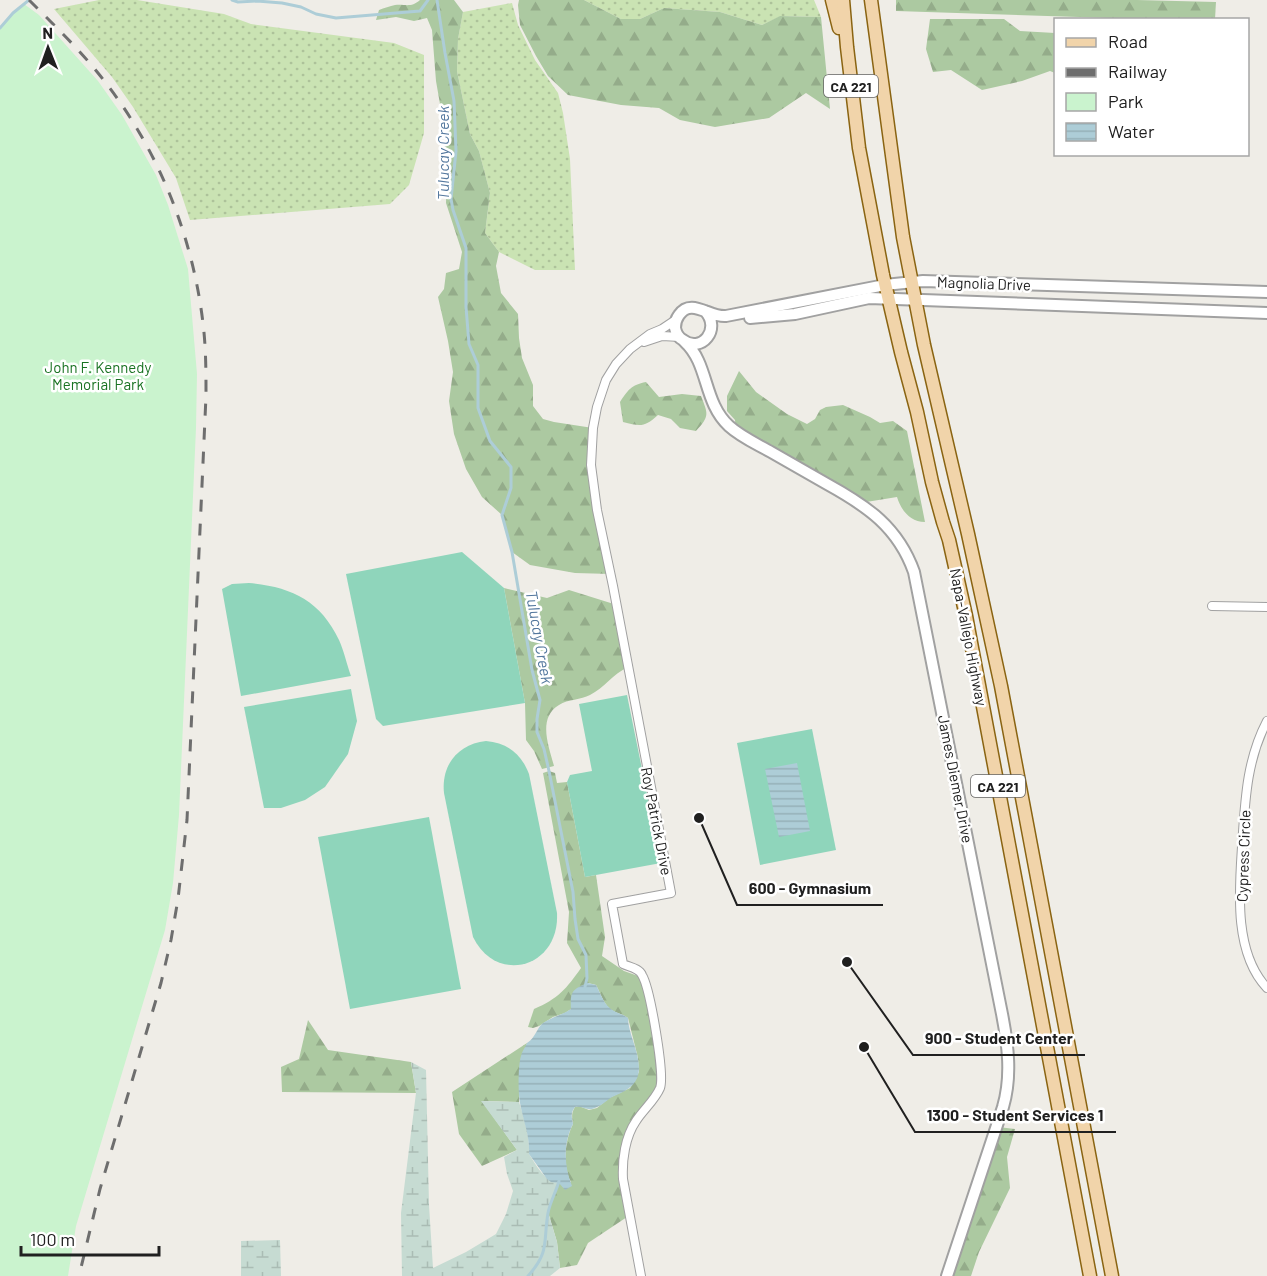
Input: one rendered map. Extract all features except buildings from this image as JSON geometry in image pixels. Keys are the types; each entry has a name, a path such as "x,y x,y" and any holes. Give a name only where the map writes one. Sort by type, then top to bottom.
{"main road":[{"path":"831,0 849,67"},
{"name":"Napa-Vallejo Highway","path":"843,0 859,148 885,285 966,616 1090,1276"},
{"name":"Napa-Vallejo Highway","path":"871,0 903,237 926,356 1001,686 1112,1276"}],"street":[{"path":"876,0 876,36"},
{"name":"Magnolia Drive","path":"676,319 682,311 689,308 697,308 714,316 726,316 885,285 923,281 1267,292"},
{"path":"968,302 969,282"},
{"path":"1180,289 1180,310"},
{"path":"1204,290 1204,311"},
{"name":"Magnolia Drive","path":"682,340 695,344 702,342 709,334 730,322 795,314 869,298 1267,313"},
{"path":"705,311 712,325 709,334"},
{"path":"676,319 675,328 682,340"},
{"name":"Roy Patrick Drive","path":"641,1276 623,1179 623,1166 631,1130 661,1086 661,1062 653,1014 642,974 623,963 612,904 671,893 614,586 597,510 591,465 593,428 606,380 616,364 630,349 676,319"},
{"name":"James Diemer Drive","path":"703,373 703,345 709,334"},
{"name":"Roy Patrick Drive","path":"636,345 662,336 682,340"},
{"name":"James Diemer Drive","path":"682,340 692,348 697,356 713,404 722,418 742,436 846,494 868,509 893,533 906,553 914,572 1002,1014 1008,1057 1007,1089 1003,1107 947,1276"},
{"path":"1212,606 1267,607"},
{"name":"Cypress Circle","path":"1267,721 1258,739 1245,799 1239,893 1246,950 1254,969 1267,988"}],"green space":[{"path":"99,0 137,0 224,14 251,24 394,43 424,55 424,133 409,185 390,204 190,220 176,178 133,107 112,77 54,9"},
{"path":"420,0 454,0 463,12 458,39 457,71 470,134 479,151 490,193 485,233 499,252 496,266 501,293 518,314 522,358 533,385 533,406 543,419 593,428 591,465 611,574 575,573 530,565 512,552 502,515 482,497 466,469 454,434 449,401 453,372 438,297 444,289 446,273 459,269 462,252 446,203 447,170 444,127 436,81 432,30 427,18 414,21 396,17 376,20 379,10 395,5 411,5"},
{"path":"519,0 584,0 621,19 640,19 664,8 720,12 762,25 780,16 821,17 830,109 806,93 769,118 715,127 680,120 659,108 621,105 568,95 548,76 520,25"},
{"path":"584,0 814,0 821,17 781,16 762,25 720,12 664,8 640,19 621,19"},
{"path":"896,0 1216,2 1215,18 1110,18 896,11"},
{"path":"512,3 518,25 535,60 558,93 563,113 570,159 575,270 535,270 499,252 485,233 490,193 479,151 470,134 457,71 458,39 463,12"},
{"name":"John F. Kennedy Memorial Park","path":"24,4 39,15 98,81 122,115 156,175 188,269 197,374 179,815 173,883 165,930 76,1226 68,1276 0,1276 0,28"},
{"path":"930,19 1004,19 1020,31 1054,33 1054,73 1050,71 1022,81 982,90 951,70 933,72 926,49"},
{"path":"739,371 756,392 787,414 807,424 815,419 820,410 843,405 880,423 893,421 907,431 925,522 911,518 897,497 860,503 736,432 735,420 727,411 727,396"},
{"path":"646,382 659,397 682,394 701,396 706,411 704,422 696,431 680,428 671,419 658,415 642,425 623,422 620,402 630,389"},
{"path":"462,552 504,588 525,703 383,726 376,719 346,574"},
{"path":"249,583 291,592 313,605 323,615 339,640 351,676 241,696 222,589 232,584"},
{"path":"504,588 547,598 569,590 617,605 628,667 590,695 563,703 552,711 548,717 546,733 554,766 542,769 526,740 525,703"},
{"path":"351,689 357,721 348,754 325,787 305,800 281,808 264,808 244,707"},
{"path":"627,695 661,863 585,877 567,782 570,775 592,771 579,704"},
{"path":"812,729 836,850 760,865 737,743"},
{"path":"486,741 512,750 522,760 529,774 557,913 555,932 549,946 538,957 525,964 511,965 497,962 484,952 473,937 444,793 445,773 453,758 467,746"},
{"path":"549,771 555,773 557,783 567,782 585,877 596,875 605,937 602,956 624,971 638,976 646,988 661,1086 636,1120 625,1154 630,1215 588,1243 577,1265 560,1268 557,1242 548,1212 559,1183 571,1182 566,1169 566,1153 568,1137 573,1124 573,1111 579,1106 589,1110 597,1108 609,1098 630,1088 639,1072 638,1058 628,1018 607,1006 596,985 588,983 571,1009 565,1013 539,1026 528,1027 534,1009 561,992 581,968 567,943 569,912 543,773"},
{"path":"429,817 461,989 350,1009 318,837"},
{"path":"308,1020 328,1050 411,1062 416,1093 282,1092 281,1067 299,1059"},
{"path":"527,1043 519,1073 519,1102 482,1101 517,1150 482,1166 459,1134 452,1092"},
{"path":"411,1062 426,1070 433,1268 496,1234 506,1214 513,1191 504,1157 517,1150 481,1101 519,1102 528,1134 529,1154 545,1176 559,1183 548,1212 557,1242 560,1268 550,1276 402,1276 401,1213 416,1093"},
{"path":"998,1127 1015,1129 1007,1157 1010,1188 979,1252 971,1276 947,1276"},
{"path":"280,1240 281,1276 241,1276 241,1241"}],"water":[{"path":"797,763 810,831 779,837 765,769"},
{"path":"588,983 596,985 605,1003 611,1009 628,1018 639,1073 636,1081 629,1088 598,1107 590,1109 575,1107 573,1109 573,1124 566,1155 567,1171 572,1186 565,1190 559,1183 547,1179 529,1154 519,1098 519,1066 521,1054 541,1025 571,1009 573,992"}],"waterway":[{"name":"Tulucay Creek","path":"0,28 29,0"},
{"name":"Tulucay Creek","path":"232,0 282,3 336,18 420,11 428,0"},
{"name":"Tulucay Creek","path":"437,0 454,101 456,151 451,199 466,248 466,307 469,344 478,365 478,408 490,441 511,467 511,488 502,515 512,552 532,670 540,700 537,732 549,771 573,892 578,939 586,955 585,987"},
{"name":"Tulucay Creek","path":"528,1276 543,1253 548,1213 559,1181"}],"railway":[{"path":"29,0 98,73 119,100 154,159 180,223 190,256 198,289 206,360 187,820 178,899 161,983 100,1189 79,1276"}],"place":[{"name":"600 - Gymnasium","path":"699,818"},
{"name":"900 - Student Center","path":"847,962"},
{"name":"1300 - Student Services 1","path":"864,1047"}]}
